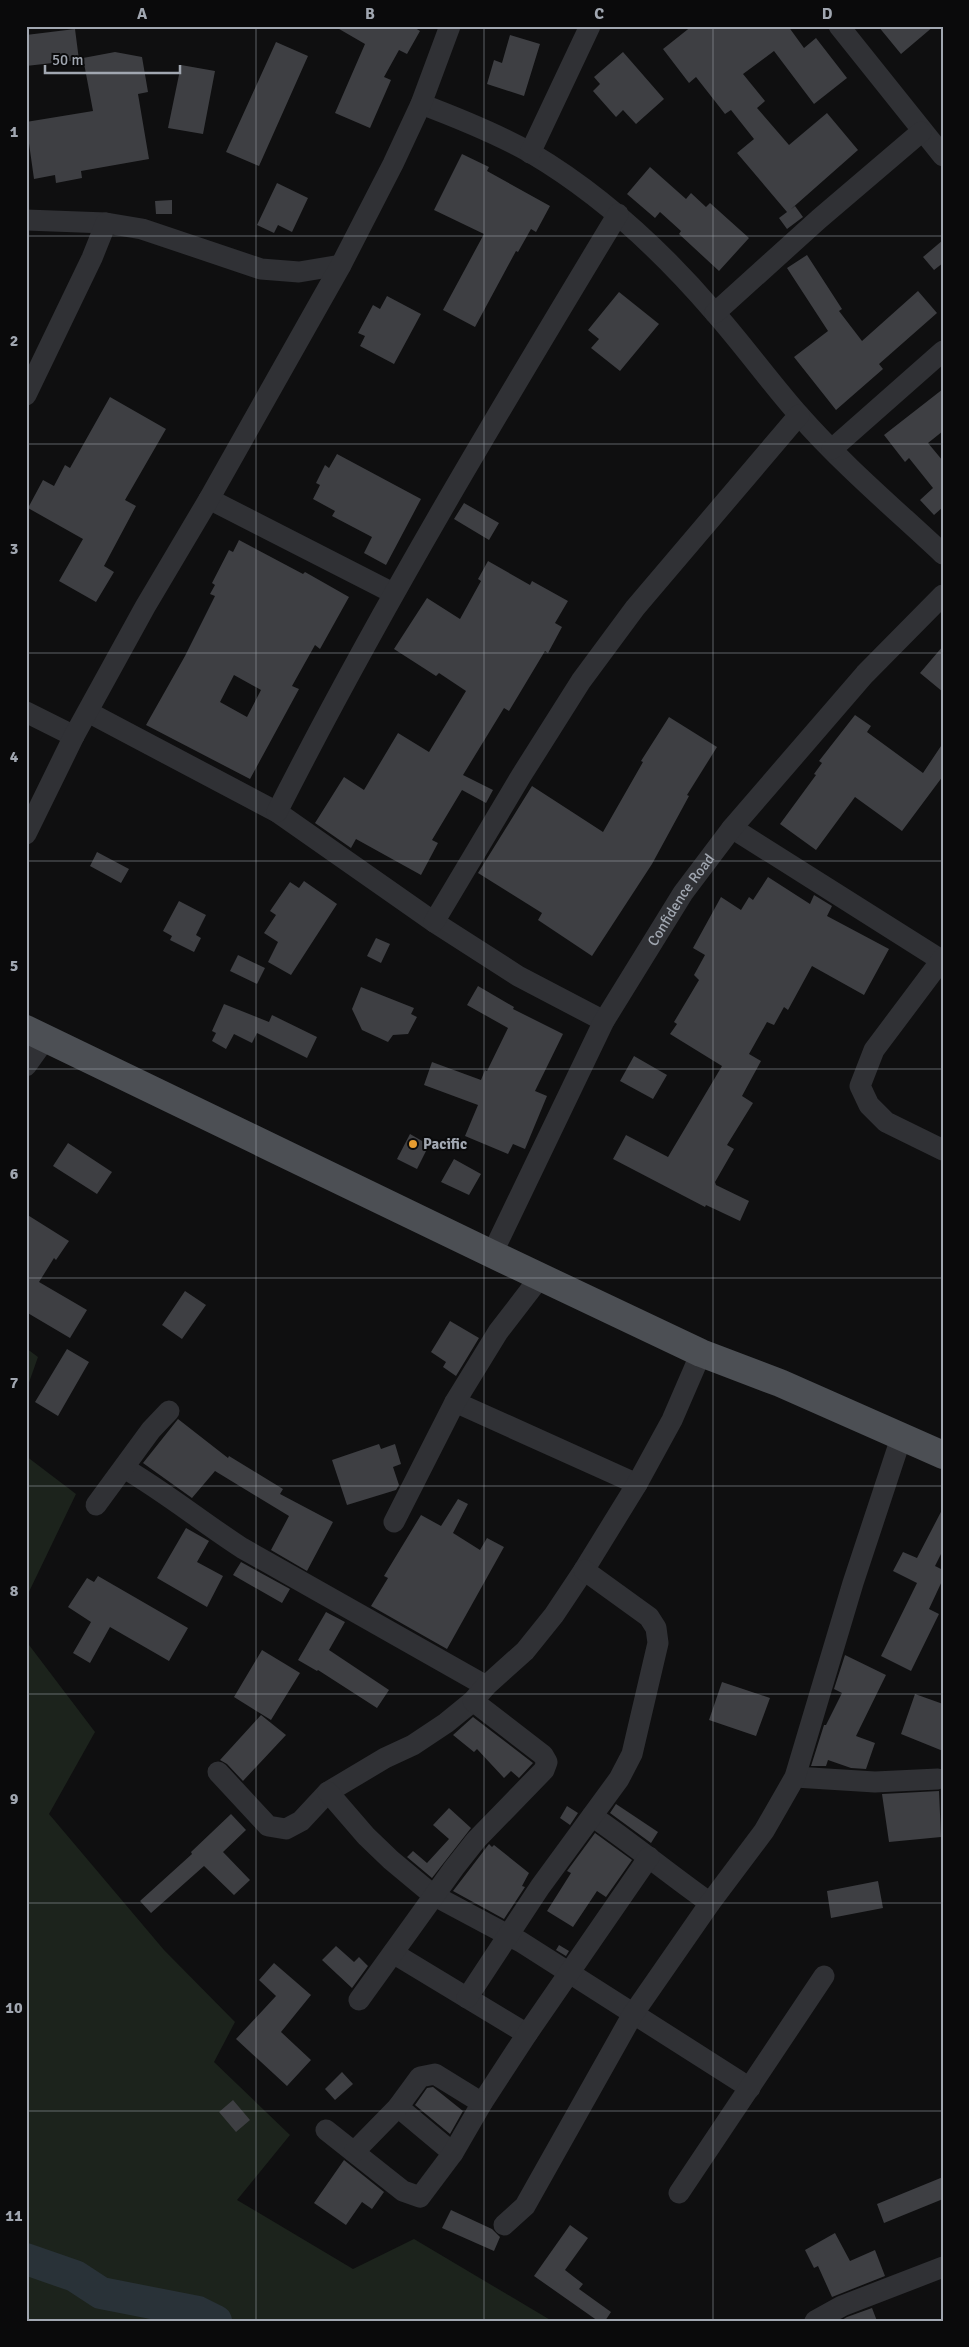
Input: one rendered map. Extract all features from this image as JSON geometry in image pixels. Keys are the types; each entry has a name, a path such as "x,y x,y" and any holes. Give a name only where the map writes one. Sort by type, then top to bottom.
{"main road":[{"path":"36,1034 492,1254 702,1352 780,1383 943,1456"}],"street":[{"path":"26,834 74,736 341,265 393,164 421,104 450,26"},
{"path":"530,153 590,26"},
{"path":"839,26 921,132 943,156"},
{"path":"421,104 464,120 530,153 618,214 667,260 715,313 799,415 832,449 943,554"},
{"path":"715,313 819,219 921,132"},
{"path":"277,812 334,700 393,594 488,429 618,214"},
{"path":"26,220 106,223 142,229 261,269 299,272 341,265"},
{"path":"26,395 88,267 106,223"},
{"path":"832,449 943,352"},
{"path":"434,922 521,776 581,682 635,608 799,415"},
{"path":"209,499 393,594"},
{"name":"Confidence Road","path":"492,1254 604,1021 683,893 732,828 865,674 943,595"},
{"path":"26,712 74,736"},
{"path":"88,712 277,812 434,922 518,976 604,1021"},
{"path":"732,828 942,959 874,1050 860,1086 869,1105 886,1122 943,1150"},
{"path":"26,1066 36,1034"},
{"path":"394,1522 455,1402 498,1332 541,1276"},
{"path":"218,1772 268,1826 286,1829 301,1821 328,1792 385,1758 413,1745 446,1723 525,1651 554,1615 637,1484 672,1420 702,1352"},
{"path":"455,1402 637,1484"},
{"path":"96,1505 151,1430 169,1411"},
{"path":"504,2225 525,2206 633,2014 710,1903 764,1831 795,1777 852,1583 901,1438"},
{"path":"124,1468 152,1484 204,1524 479,1694 543,1755 547,1762 544,1770 476,1840 433,1894 359,2000"},
{"path":"467,1998 507,1936 619,1779 632,1754 658,1643 656,1628 649,1617 584,1570"},
{"path":"795,1777 875,1782 938,1778"},
{"path":"328,1792 366,1836 391,1860 433,1894 521,1942 569,1971 750,2088"},
{"path":"592,1816 710,1903"},
{"path":"326,2130 403,2191 420,2197 454,2153 482,2103 527,2034 649,1857"},
{"path":"392,1953 527,2034"},
{"path":"679,2193 824,1976"},
{"path":"354,2152 398,2108 420,2077 435,2074 482,2103"},
{"path":"398,2108 454,2153"},
{"path":"815,2321 842,2306 943,2267"}],"shaded area":[{"path":"26,1348 38,1357 26,1391"},
{"path":"26,1456 76,1494 26,1598"},
{"path":"26,1641 95,1732 49,1814 164,1950 235,2022 214,2062 290,2135 237,2200 353,2269 414,2239 552,2321 26,2321"}],"building":[{"path":"334,26 412,26 420,31 407,54 399,50 384,77 391,80 370,128 335,113 365,44"},
{"path":"692,26 788,26 804,48 816,38 847,78 814,104 774,51 743,74 765,101 757,108 789,145 827,113 858,150 790,210 795,206 803,217 787,229 779,218 787,212 737,153 754,139 731,110 725,114 696,77 689,83 663,49"},
{"path":"878,26 934,26 901,54"},
{"path":"75,29 79,60 26,66 26,35"},
{"path":"510,35 540,44 524,96 487,84 494,60 502,63"},
{"path":"276,42 308,56 259,166 226,152"},
{"path":"115,52 142,57 148,92 138,94 149,159 81,171 82,178 56,183 55,175 34,179 26,122 93,111 83,58"},
{"path":"623,52 664,99 636,124 623,110 616,117 593,91 600,84 594,77"},
{"path":"181,65 215,71 203,134 168,128"},
{"path":"462,154 489,167 487,171 550,206 536,232 531,229 518,252 516,251 475,327 443,310 484,234 434,210"},
{"path":"650,167 686,199 691,193 706,207 710,203 749,238 719,271 679,234 681,231 660,212 655,218 627,194"},
{"path":"277,183 308,198 292,232 278,225 274,233 257,225"},
{"path":"172,200 172,214 156,214 155,201"},
{"path":"943,240 943,263 934,270 923,257"},
{"path":"807,255 842,309 839,311 862,341 918,291 937,313 879,364 883,369 836,410 794,357 828,331 787,268"},
{"path":"619,292 659,324 620,371 591,348 599,339 588,330"},
{"path":"387,296 421,314 394,364 360,346 365,336 358,333 373,305 380,309"},
{"path":"943,389 943,431 928,443 943,461 943,507 934,515 920,500 933,488 909,458 905,462 884,435"},
{"path":"110,397 166,429 125,500 136,506 104,566 114,572 96,602 59,581 83,539 28,508 43,480 54,486 65,465 70,468"},
{"path":"337,454 421,499 386,565 364,553 372,537 332,516 335,511 313,499 320,485 316,483 325,465 329,468"},
{"path":"464,503 499,523 489,540 454,519"},
{"path":"239,540 303,574 305,572 349,597 320,649 315,645 292,686 299,689 250,779 146,725 185,656 215,596 210,594 215,585 212,583 229,550 233,552","holes":["234,675 261,690 247,717 220,702"]},
{"path":"488,561 530,585 532,581 568,601 555,623 562,627 548,653 545,651 509,711 504,708 463,775 493,790 486,803 462,790 432,840 438,843 421,875 356,839 351,848 315,823 344,777 364,790 398,733 429,752 466,691 439,673 436,676 394,649 427,598 460,619 481,581 478,579"},
{"path":"943,646 943,692 920,673"},
{"path":"855,715 871,726 867,732 923,773 943,743 943,776 902,831 855,797 816,850 780,824 816,775 814,774 822,763 819,761"},
{"path":"669,717 717,747 687,795 689,796 652,864 592,956 538,920 542,913 478,873 532,786 603,832 643,762 641,761"},
{"path":"97,852 129,869 121,883 90,866"},
{"path":"768,877 810,904 814,895 832,906 827,916 889,949 864,995 812,966 788,1010 784,1007 774,1025 767,1022 749,1054 761,1061 742,1096 753,1103 727,1145 734,1149 715,1182 716,1185 749,1201 740,1221 706,1205 705,1207 613,1159 626,1135 668,1157 722,1066 670,1034 677,1024 674,1022 699,980 694,975 705,955 693,948 721,897 741,910 749,897 753,900"},
{"path":"304,881 337,904 291,975 268,962 278,942 264,933 276,915 270,911 290,882 299,888"},
{"path":"179,901 206,915 196,935 201,938 194,952 170,940 172,936 163,931"},
{"path":"376,938 390,944 381,963 367,956"},
{"path":"238,955 265,968 257,984 230,971"},
{"path":"478,986 514,1007 513,1009 563,1034 535,1091 547,1096 525,1149 513,1144 508,1154 465,1136 478,1105 424,1085 432,1062 481,1080 485,1070 487,1071 508,1028 467,1005"},
{"path":"361,987 414,1008 411,1014 417,1017 408,1034 393,1035 388,1042 362,1030 352,1009"},
{"path":"224,1004 269,1022 272,1015 317,1037 307,1058 257,1033 252,1043 234,1034 226,1049 212,1041 216,1033 212,1031"},
{"path":"634,1056 667,1075 653,1099 620,1081"},
{"path":"410,1134 429,1145 417,1169 397,1159"},
{"path":"68,1143 112,1172 97,1194 53,1166"},
{"path":"454,1159 481,1174 469,1195 441,1182"},
{"path":"26,1214 69,1241 56,1260 54,1258 39,1282 87,1310 70,1338 26,1312"},
{"path":"185,1291 206,1305 182,1339 162,1325"},
{"path":"450,1321 479,1338 456,1376 443,1367 446,1362 431,1352"},
{"path":"67,1349 89,1362 58,1416 35,1402"},
{"path":"178,1419 228,1458 229,1456 283,1489 280,1494 333,1522 307,1571 271,1550 289,1516 215,1471 192,1498 143,1463"},
{"path":"379,1444 381,1449 395,1444 401,1464 393,1467 399,1485 396,1490 347,1505 332,1460"},
{"path":"458,1499 468,1504 453,1533 480,1550 487,1538 504,1547 447,1649 371,1606 388,1578 384,1576 421,1515 441,1526"},
{"path":"943,1508 943,1550 935,1566 943,1570 943,1579 929,1609 939,1614 911,1671 881,1656 917,1583 893,1571 903,1552 917,1558"},
{"path":"186,1528 209,1541 197,1562 223,1576 207,1607 157,1578"},
{"path":"241,1562 290,1589 282,1603 233,1575"},
{"path":"98,1576 188,1628 169,1661 110,1627 90,1663 73,1653 91,1622 68,1607 87,1578 94,1582"},
{"path":"326,1612 345,1622 329,1650 389,1690 377,1708 318,1670 298,1660"},
{"path":"262,1650 300,1673 271,1720 234,1697"},
{"path":"845,1655 886,1675 856,1736 875,1743 866,1769 851,1768 828,1760 826,1766 811,1766 824,1725 826,1725 842,1693 834,1689"},
{"path":"722,1682 770,1698 756,1736 709,1720"},
{"path":"915,1694 943,1704 943,1751 901,1734"},
{"path":"261,1715 286,1735 243,1781 227,1764 220,1760"},
{"path":"473,1717 533,1763 519,1778 511,1771 504,1778 477,1749 474,1752 453,1735"},
{"path":"939,1791 941,1837 889,1842 882,1794"},
{"path":"616,1804 658,1832 651,1843 610,1813"},
{"path":"567,1806 578,1813 570,1825 560,1818"},
{"path":"449,1808 471,1828 432,1878 407,1857 413,1851 427,1863 449,1839 433,1825"},
{"path":"231,1814 246,1830 223,1852 250,1880 234,1895 204,1866 151,1913 140,1901 192,1854 191,1852"},
{"path":"595,1833 632,1860 606,1897 597,1891 573,1927 547,1911 571,1873 567,1871"},
{"path":"489,1844 492,1847 494,1845 529,1873 522,1886 525,1887 504,1919 453,1891"},
{"path":"878,1881 883,1908 831,1918 827,1891"},
{"path":"559,1945 569,1951 566,1956 556,1950"},
{"path":"336,1946 354,1962 359,1957 368,1966 352,1988 322,1960"},
{"path":"274,1963 311,1995 281,2032 311,2060 287,2086 236,2039 276,1996 259,1980"},
{"path":"342,2072 353,2084 335,2100 325,2089"},
{"path":"433,2087 463,2111 450,2134 415,2105 427,2088"},
{"path":"233,2100 250,2120 236,2132 219,2112"},
{"path":"344,2160 384,2192 372,2209 362,2202 346,2225 314,2203"},
{"path":"943,2177 943,2199 884,2223 877,2204"},
{"path":"451,2210 492,2229 500,2237 494,2251 442,2228"},
{"path":"570,2225 588,2238 565,2270 583,2284 579,2289 611,2312 605,2321 598,2321 534,2276"},
{"path":"835,2233 850,2261 875,2250 885,2276 832,2297 818,2266 814,2268 805,2250"},
{"path":"872,2308 877,2321 842,2320 847,2317"}],"waterway":[{"path":"26,2259 75,2276 101,2293 198,2312 216,2321"}],"place":[{"name":"Pacific","path":"413,1144"}]}
